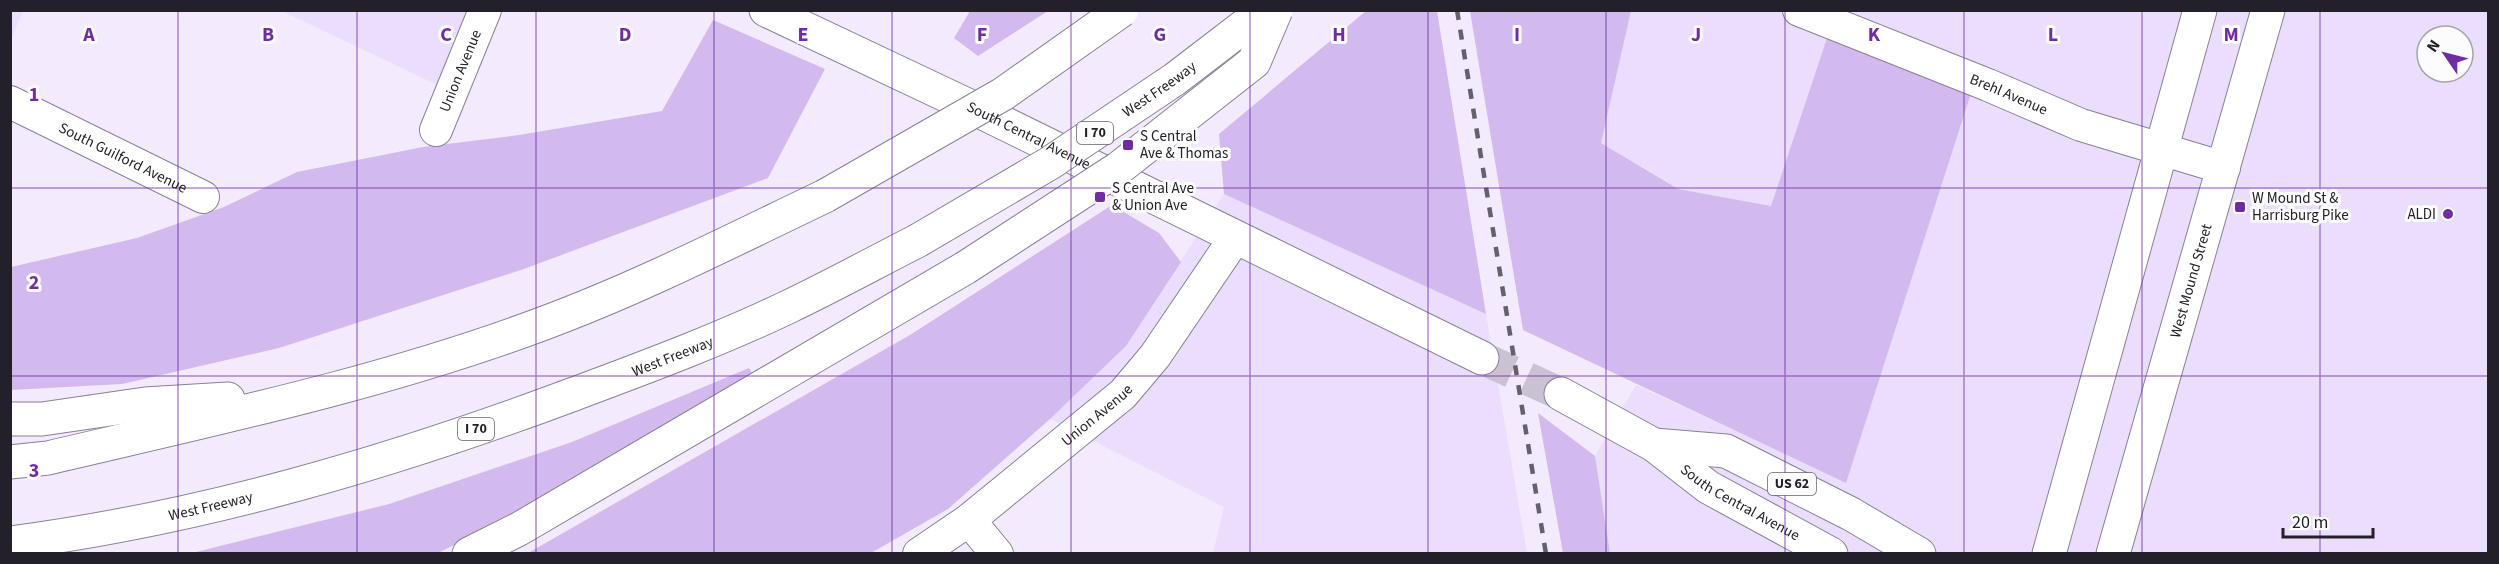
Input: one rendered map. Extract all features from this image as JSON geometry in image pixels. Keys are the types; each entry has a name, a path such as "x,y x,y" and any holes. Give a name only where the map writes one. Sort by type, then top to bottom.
{"main road":[{"name":"South Central Avenue","path":"766,10 967,105 1482,358"},
{"path":"10,462 48,458 322,393 470,349 541,324 622,291 825,196 1003,94 1122,10"},
{"name":"West Freeway","path":"10,543 59,536 220,503 359,467 509,418 656,363 786,308 917,241 1050,164 1175,79 1265,10"},
{"path":"469,554 519,529 965,268 1119,168 1254,62 1276,10"},
{"path":"2049,554 2200,10"},
{"name":"West Mound Street","path":"2113,554 2268,10"},
{"path":"10,419 42,418 146,404 322,393"},
{"name":"South Central Avenue","path":"1561,394 1654,445 1708,487 1832,554"},
{"name":"South Central Avenue","path":"1654,445 1726,451 1851,514 1919,554"}],"street":[{"name":"Union Avenue","path":"436,130 485,10"},
{"name":"Brehl Avenue","path":"1799,10 1988,85 2081,125 2224,168"},
{"name":"South Guilford Avenue","path":"10,102 203,197"},
{"name":"Union Avenue","path":"919,554 969,520 1123,394 1155,356 1235,238"},
{"path":"969,520 997,554"}],"shaded area":[{"path":"10,11 23,11 11,40"},
{"path":"282,11 485,11 452,92"},
{"path":"970,11 1048,11 978,56 954,38"},
{"path":"1366,11 1437,11 1486,314 1224,194 1219,134"},
{"path":"1470,11 1631,11 1601,143 1678,189 1771,206 1828,35 1972,90 1846,483 1523,330"},
{"path":"1631,11 2488,11 2488,553 1610,553 1595,456 1636,385 1846,482 1829,35 1772,206 1678,189 1601,143"},
{"path":"713,20 825,69 768,178 524,269 279,348 122,384 11,390 11,267 137,238 224,207 297,172 423,147 519,135 662,111"},
{"path":"1224,194 1486,314 1527,553 1213,553 1224,507 1050,419 1126,346"},
{"path":"1112,205 1159,233 1181,262 1126,346 1050,419 948,509 871,553 528,553 910,335"},
{"path":"749,368 755,378 549,498 438,553 188,554 389,504 572,442"},
{"path":"1538,413 1595,456 1610,553 1563,553"}],"tunnel":[{"path":"1482,358 1561,394"}],"railway":[{"path":"1457,10 1546,554"}],"place":[{"name":"S Central Ave & Thomas","path":"1128,145"},
{"name":"S Central Ave & Union Ave","path":"1100,197"},
{"name":"W Mound St & Harrisburg Pike","path":"2240,207"},
{"name":"ALDI","path":"2448,214"}]}
